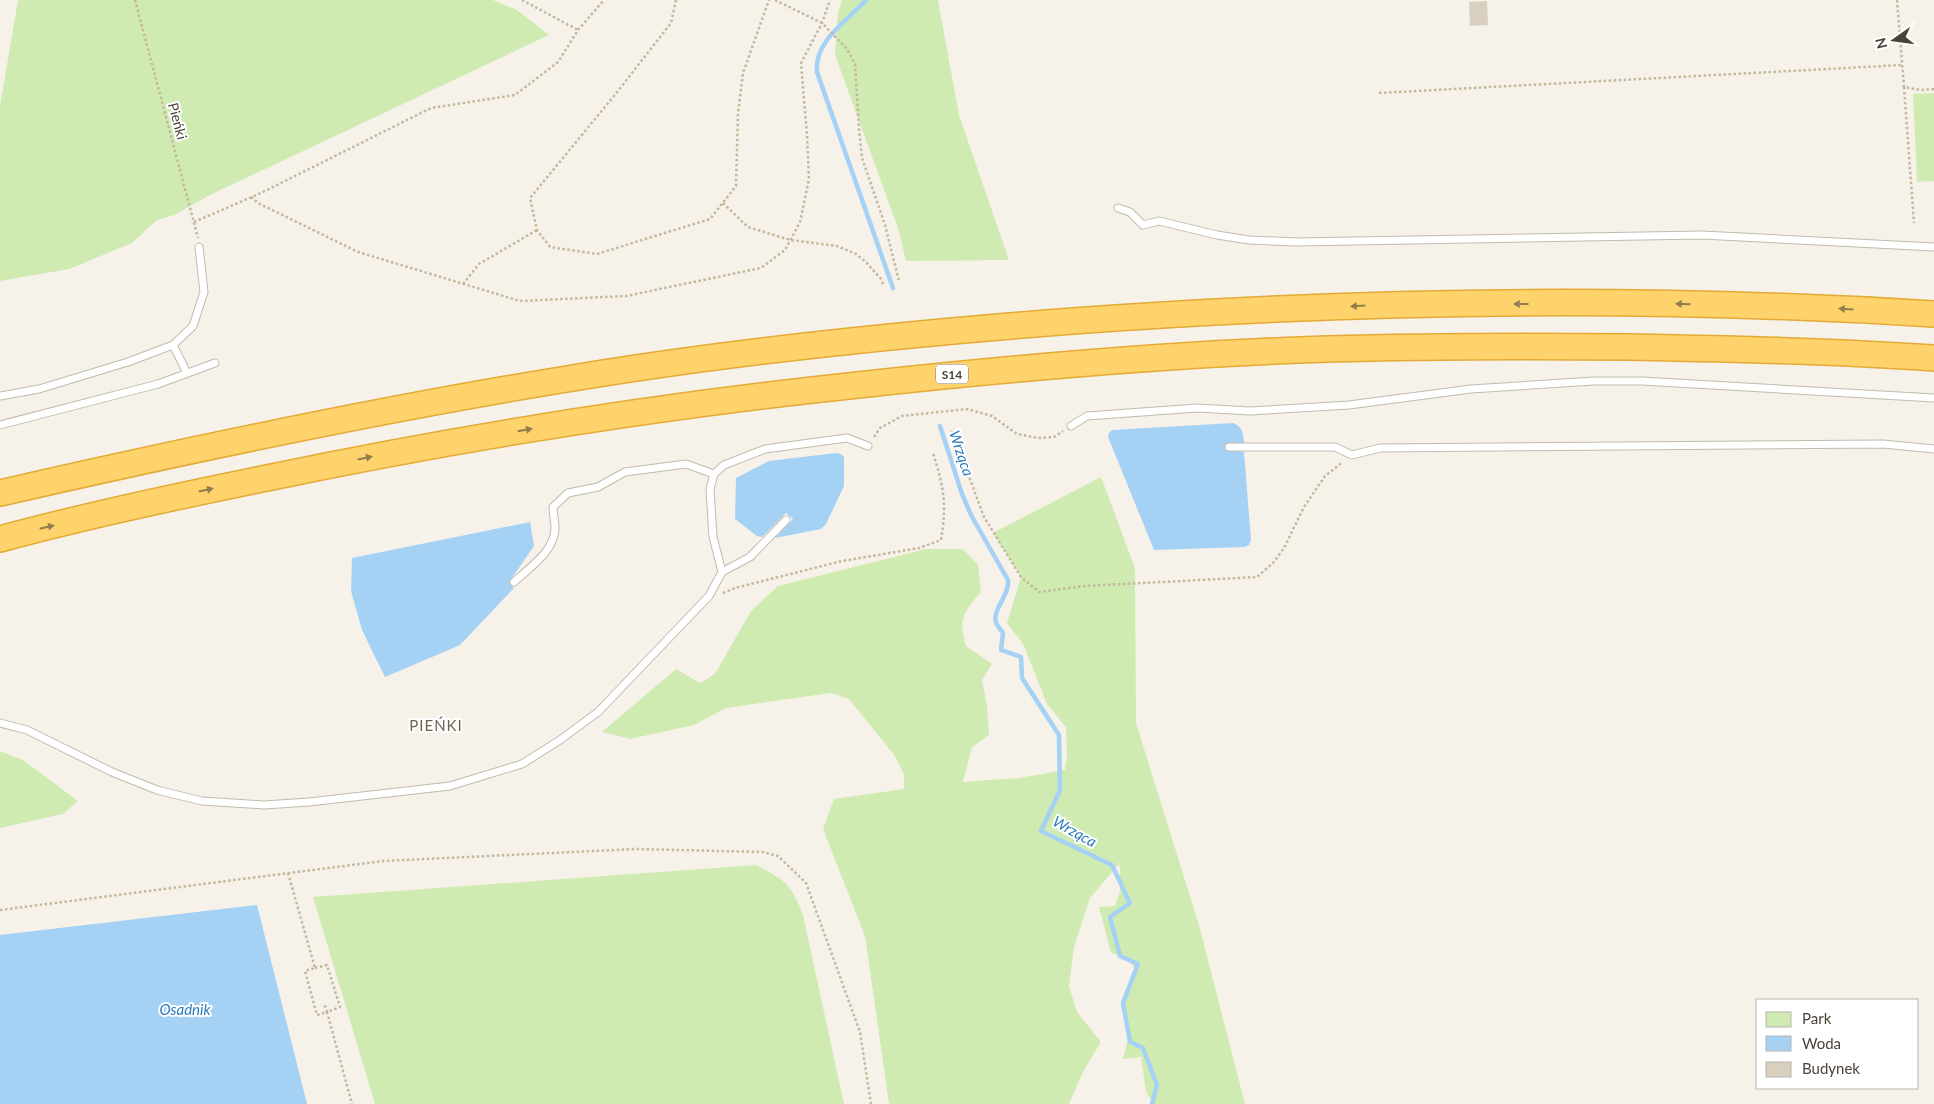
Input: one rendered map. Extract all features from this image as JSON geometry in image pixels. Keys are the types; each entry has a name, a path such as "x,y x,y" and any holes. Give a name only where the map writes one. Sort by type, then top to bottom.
{"highway":[{"path":"0,493 170,454 336,420 549,382 718,357 952,331 1182,313 1388,304 1660,303 1815,307 1934,314"},
{"name":"S14","path":"0,539 178,496 392,452 576,421 719,401 963,373 1187,356 1345,349 1523,346 1726,349 1934,358"}],"lane":[{"path":"1118,208 1130,212 1143,225 1159,221 1217,235 1297,242 1702,235 1934,247"},
{"path":"0,396 39,389 128,362 173,345 193,326 204,292 200,247"},
{"path":"173,345 187,373"},
{"path":"0,425 158,384 215,363"},
{"path":"1071,426 1088,416 1198,408 1260,411 1348,404 1470,389 1594,381 1642,381 1934,398"},
{"path":"722,572 713,537 710,489 714,474 724,465 765,449 847,438 868,446"},
{"path":"1229,447 1335,447 1352,455 1380,448 1883,444 1934,450"},
{"path":"514,582 545,553 555,530 553,507 568,493 598,487 625,472 686,464 714,474"},
{"path":"0,723 28,730 112,772 157,790 202,801 264,805 309,802 450,786 522,764 560,740 598,712 706,600 722,572 750,557 786,520"}],"path":[{"name":"Pieńki","path":"135,0 200,247"},
{"path":"522,0 578,30"},
{"path":"194,222 251,197 431,108 515,95 558,62 578,30 604,0"},
{"path":"676,0 671,23 530,198 537,230 550,247 597,254 710,219 736,186 738,114 743,73 769,0"},
{"path":"775,0 822,23 847,49 855,64 862,158 885,225 899,281"},
{"path":"251,197 258,203 358,252 520,301 626,296 762,268 785,250 800,222 809,179 800,63 822,23 830,0"},
{"path":"1896,0 1914,223"},
{"path":"1379,93 1902,65"},
{"path":"1904,87 1920,90 1934,89"},
{"path":"723,203 748,226 790,240 836,246 856,254 881,279 884,286"},
{"path":"464,284 478,264 537,230"},
{"path":"868,446 880,428 902,416 967,409 992,416 1017,434 1038,438 1054,436 1071,426"},
{"path":"952,432 984,517 1021,577 1039,592 1086,586 1257,577 1273,564 1284,548 1304,507 1324,476 1352,455"},
{"path":"706,600 735,588 842,561 919,548 941,540 945,515 943,484 933,453"},
{"path":"0,910 382,861 636,849 763,852 778,856 806,883 860,1032 871,1104"},
{"path":"288,873 315,968"},
{"path":"326,965 340,1007 327,1012 317,1014 305,971 326,965"},
{"path":"324,1003 352,1104"}],"green space":[{"path":"18,0 493,0 517,10 549,35 212,194 174,215 157,220 132,243 69,269 0,281 0,106"},
{"path":"842,0 938,0 959,115 1009,260 906,261 899,231 835,55 838,12"},
{"path":"1934,93 1934,181 1917,182 1913,94"},
{"path":"1101,477 1135,568 1136,723 1199,925 1245,1104 1153,1104 1146,1091 1141,1057 1123,1059 1130,1030 1123,996 1136,970 1128,958 1111,953 1099,907 1115,906 1120,891 1120,867 1118,865 1090,898 1074,947 1069,986 1077,1012 1101,1042 1084,1070 1069,1104 889,1104 865,936 823,829 834,799 904,789 904,774 895,756 849,699 831,693 726,708 694,725 630,739 602,732 676,669 700,683 715,674 751,611 778,586 926,549 963,549 978,565 981,592 966,611 962,622 966,646 992,664 982,680 987,706 989,735 972,747 963,782 1019,778 1065,770 1067,757 1066,727 1047,704 1023,644 1007,623 1021,577 993,533"},
{"path":"0,751 23,760 78,801 63,814 0,828"},
{"path":"756,865 781,879 786,884 803,915 844,1104 375,1104 313,897"}],"water":[{"path":"1233,423 1241,428 1244,443 1227,444 1227,450 1244,452 1251,540 1249,545 1245,547 1154,550 1108,437 1109,433 1112,430"},
{"path":"836,453 844,457 844,486 826,524 821,529 775,538 793,519 786,513 762,537 757,536 735,519 736,478 769,461"},
{"path":"530,522 534,546 509,582 514,588 460,645 385,677 362,630 351,591 352,558"},
{"name":"Osadnik","path":"257,905 307,1104 0,1104 0,935"}],"building":[{"path":"1487,1 1488,25 1470,26 1469,2"}],"waterway":[{"name":"Wrząca","path":"866,0 826,41 817,61 817,72 893,288"},
{"name":"Wrząca","path":"940,426 962,494 971,515 1008,580 1008,586 995,617 1003,633 1001,650 1021,657 1022,678 1059,735 1060,790 1041,831 1112,865 1130,903 1110,917 1120,956 1138,964 1123,1003 1130,1042 1143,1048 1157,1085 1152,1104"}],"district":[{"name":"PIEŃKI","path":"436,725"}]}
